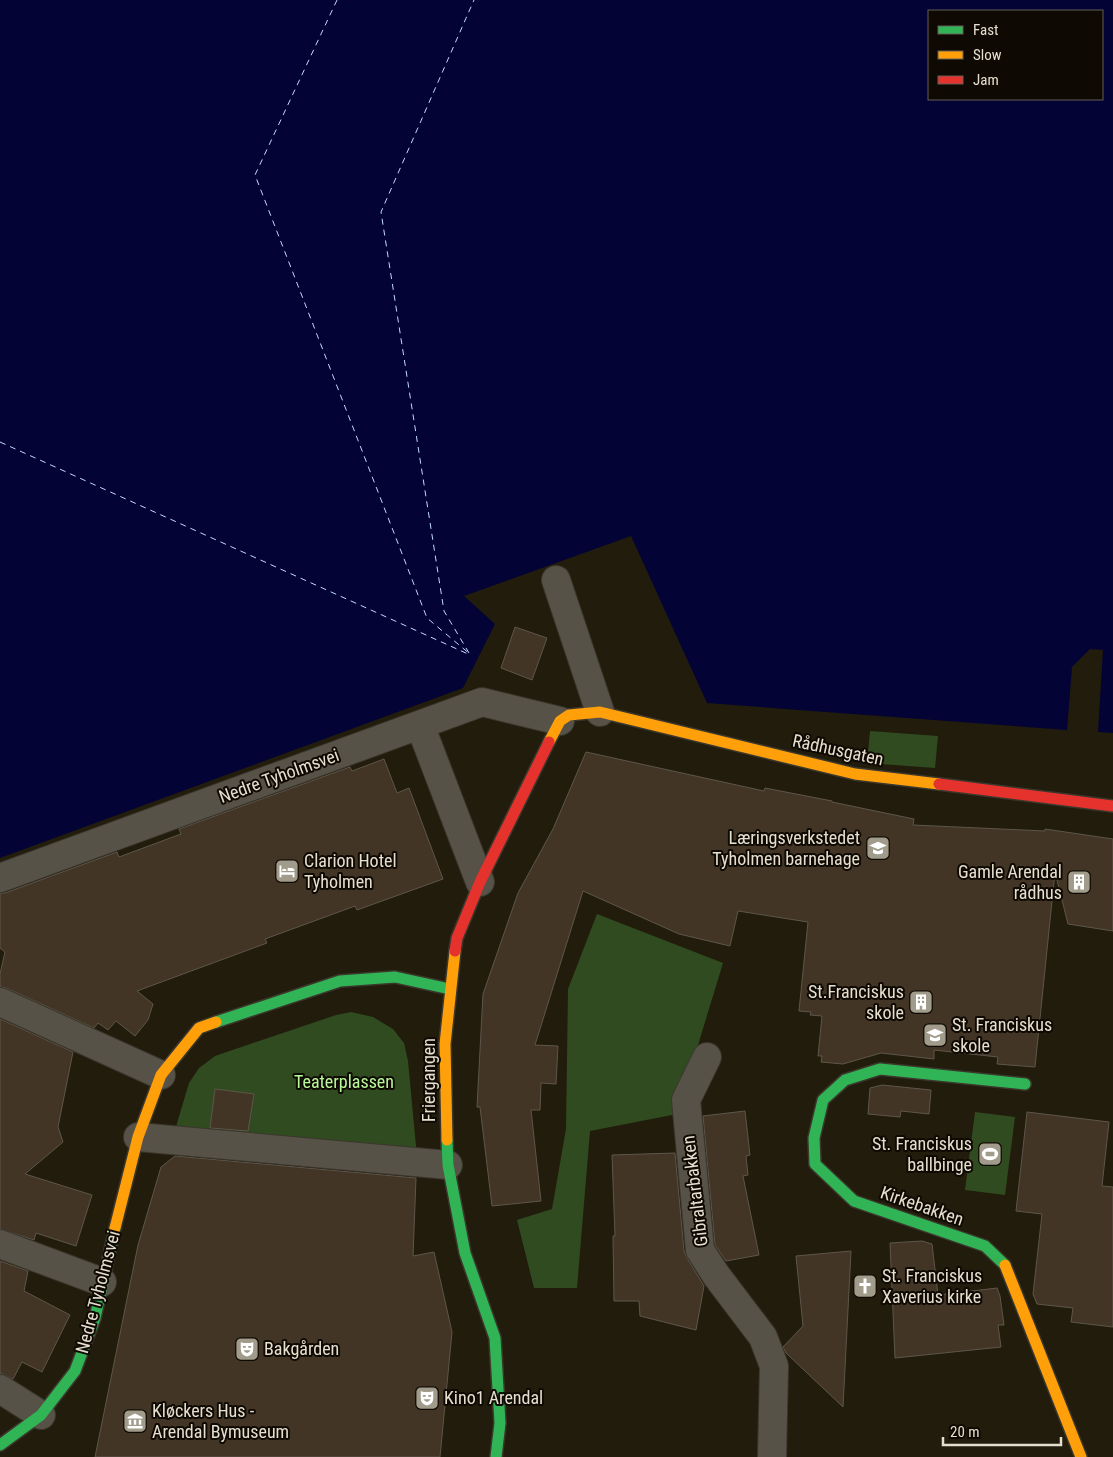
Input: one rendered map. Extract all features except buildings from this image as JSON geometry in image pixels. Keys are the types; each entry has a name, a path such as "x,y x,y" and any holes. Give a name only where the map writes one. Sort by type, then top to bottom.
{"street":[{"path":"556,580 600,712"},
{"name":"Nedre Tyholmsvei","path":"0,878 482,702 560,721"},
{"name":"Rådhusgaten","path":"560,721 569,715 600,712 855,774 1113,806"},
{"name":"Friergangen","path":"496,1457 500,1423 495,1338 466,1253 448,1165 445,1044 457,938 480,882 560,721"},
{"path":"420,725 480,882"},
{"path":"448,1165 138,1137 161,1075 199,1028 340,981 395,977 450,989"},
{"path":"0,1002 161,1075"},
{"name":"Gibraltarbakken","path":"707,1058 686,1100 700,1250 716,1275 763,1337 774,1366 772,1457"},
{"name":"Kirkebakken","path":"1025,1084 880,1069 845,1080 823,1100 814,1138 815,1164 854,1201 985,1246 1004,1263 1081,1457"},
{"name":"Nedre Tyholmsvei","path":"0,1445 41,1415 75,1370 95,1318 102,1282 138,1137"},
{"path":"0,1244 102,1282"},
{"path":"0,1389 41,1415"}],"green space":[{"path":"870,731 938,736 935,768 867,763"},
{"path":"597,914 723,963 677,1114 590,1131 577,1288 534,1288 517,1220 552,1209 566,1129 568,989"},
{"name":"Teaterplassen","path":"351,1012 373,1017 393,1029 404,1043 408,1061 417,1157 175,1130 189,1083 199,1068 215,1056 336,1015"},
{"name":"St. Franciskus ballbinge","path":"975,1112 1015,1117 1005,1195 965,1190"}],"shaded area":[{"path":"0,0 1113,0 1113,733 1098,732 1103,650 1090,649 1072,667 1067,730 707,703 631,536 464,596 495,624 463,688 0,858"}],"ferry route":[{"path":"337,0 255,175 427,618 471,655"},
{"path":"469,653 444,611 381,212 474,0"},
{"path":"0,442 468,654"}],"traffic: fast":[{"path":"216,1022 340,981 395,977 450,989"},
{"path":"1005,1265 985,1246 854,1201 815,1164 814,1138 823,1100 845,1080 880,1069 1025,1084"},
{"path":"447,1140 448,1165 465,1253 495,1338 500,1423 496,1457"},
{"path":"0,1445 41,1415 75,1371 95,1318 115,1228"}],"traffic: slow":[{"path":"549,742 560,721 569,715 600,712 855,774 939,784"},
{"path":"447,1140 445,1044 455,951"},
{"path":"115,1228 138,1137 161,1075 199,1028 216,1022"},
{"path":"1005,1265 1081,1457"}],"traffic: jam":[{"path":"455,951 457,938 480,882 549,742"},
{"path":"939,784 1113,806"}],"place":[{"name":"Læringsverkstedet Tyholmen barnehage","path":"878,848"},
{"name":"Clarion Hotel Tyholmen","path":"287,871"},
{"name":"Gamle Arendal rådhus","path":"1079,882"},
{"name":"St.Franciskus skole","path":"921,1002"},
{"name":"St. Franciskus skole","path":"935,1035"},
{"name":"St. Franciskus ballbinge","path":"990,1154"},
{"name":"St. Franciskus Xaverius kirke","path":"865,1286"},
{"name":"Bakgården","path":"247,1349"},
{"name":"Kino1 Arendal","path":"427,1398"},
{"name":"Kløckers Hus - Arendal Bymuseum","path":"135,1421"}]}
